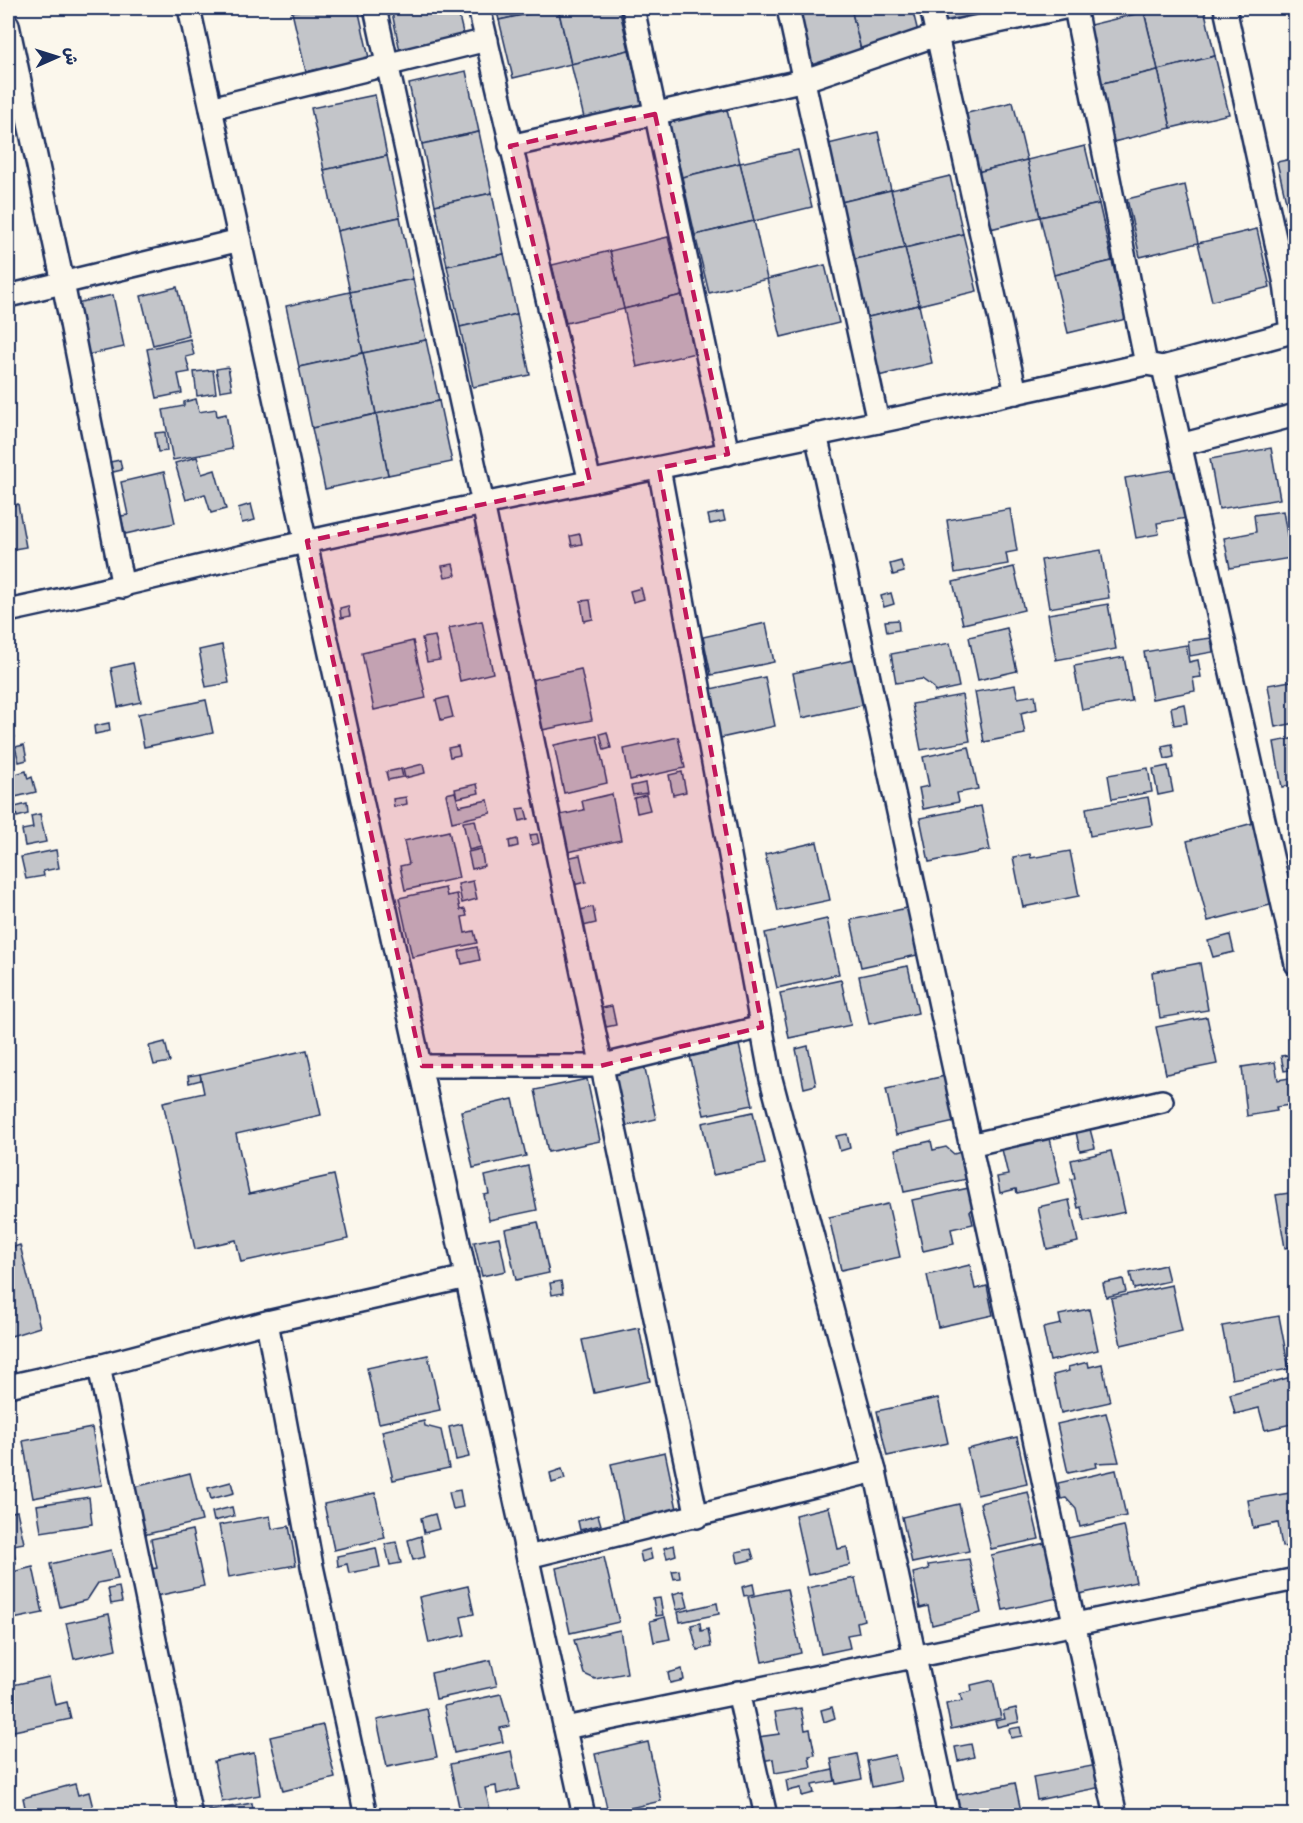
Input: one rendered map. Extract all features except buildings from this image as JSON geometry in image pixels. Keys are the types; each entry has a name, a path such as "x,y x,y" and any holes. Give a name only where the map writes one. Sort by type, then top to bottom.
{"street":[{"path":"189,8 584,1815"},
{"path":"375,8 483,504 697,1517"},
{"path":"479,8 590,482"},
{"path":"633,8 728,454"},
{"path":"788,8 878,422"},
{"path":"931,8 1016,393"},
{"path":"510,146 805,80 937,35 1064,8"},
{"path":"1075,8 1155,366 1180,444 1296,964"},
{"path":"8,611 123,586 307,541 816,434 1155,366 1293,331 1285,284 1225,8"},
{"path":"8,25 63,283 123,586"},
{"path":"212,108 487,40"},
{"path":"8,296 240,240"},
{"path":"1180,444 1296,415"},
{"path":"816,434 1116,1815"},
{"path":"659,468 771,1079 875,1471 949,1815"},
{"path":"422,1066 600,1066 762,1028"},
{"path":"970,1145 1162,1101"},
{"path":"8,1386 99,1366 267,1322 467,1277"},
{"path":"267,1322 312,1566 366,1815"},
{"path":"99,1366 190,1815"},
{"path":"528,1557 697,1517 875,1471"},
{"path":"565,1728 1074,1622 1296,1579"},
{"path":"738,1692 766,1815"}],"highlighted area":[{"path":"655,114 728,454 659,468 762,1027 600,1066 422,1066 307,541 590,482 510,146"}]}
